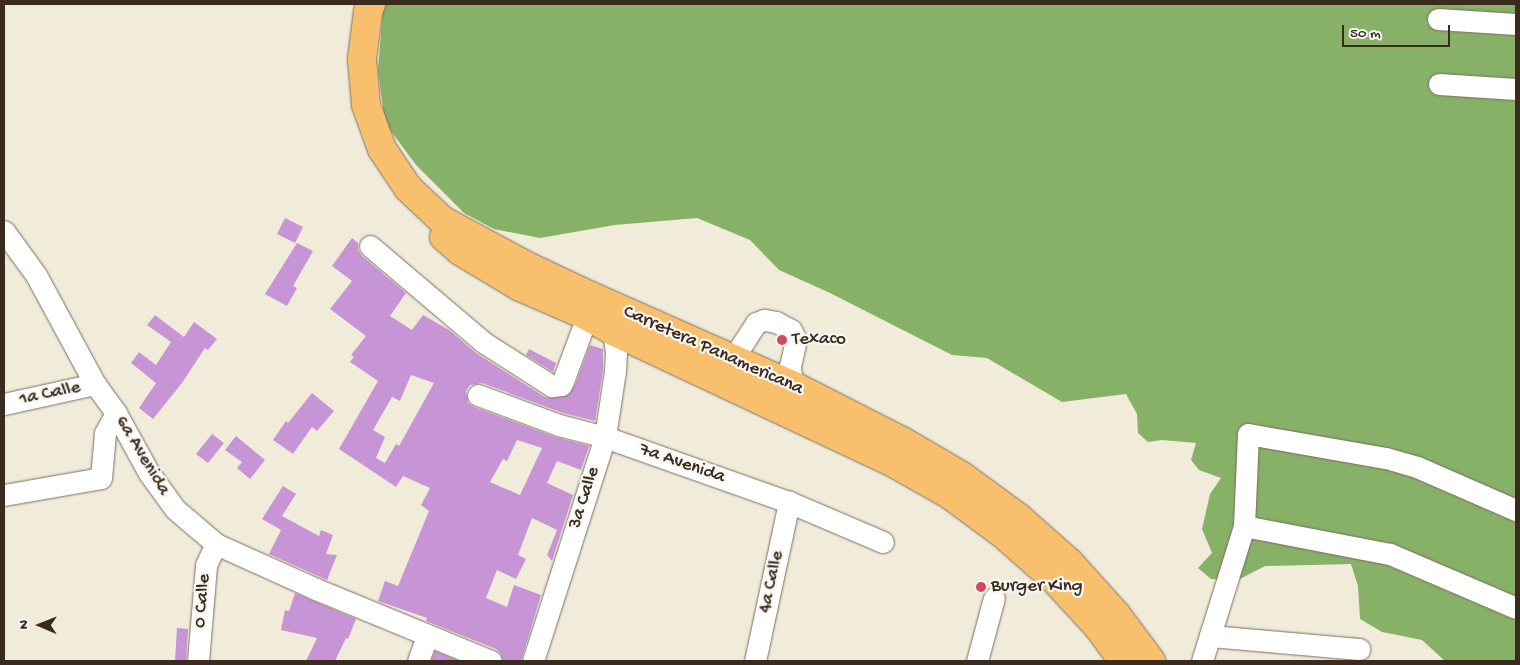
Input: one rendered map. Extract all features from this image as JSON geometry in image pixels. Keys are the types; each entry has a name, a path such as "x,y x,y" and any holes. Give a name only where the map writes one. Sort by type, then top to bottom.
{"highway":[{"name":"Carretera Panamericana","path":"358,4 350,40 353,85 364,129 382,169 415,212 460,251 520,287 587,316 613,332 892,462 950,495 1004,535 1054,579 1099,628 1123,661"},
{"name":"Carretera Panamericana","path":"371,4 368,12 362,59 366,105 382,149 408,188 442,220 529,267 732,360 792,385 912,447 962,476 1018,517 1070,563 1116,614 1151,661"}],"street":[{"path":"1438,19 1516,24"},
{"path":"1439,84 1516,89"},
{"name":"6a Avenida","path":"4,231 36,275 95,384 116,413 149,473 175,509 216,544 427,636 491,661"},
{"path":"370,246 483,342 552,386 561,385 563,381 587,316"},
{"path":"732,360 756,323 764,320 776,322 791,330 796,340 790,366 792,385"},
{"name":"3a Calle","path":"532,661 605,437 615,371 616,352 613,332"},
{"name":"1a Calle","path":"4,404 95,384"},
{"name":"7a Avenida","path":"478,395 559,426 605,437 789,502 883,542"},
{"path":"4,495 101,478 105,433 116,413"},
{"path":"1202,661 1244,526 1248,434 1386,458 1416,467 1516,510"},
{"path":"1247,448 1401,475 1516,523"},
{"name":"4a Calle","path":"755,661 789,502"},
{"path":"1244,526 1390,554 1516,608"},
{"name":"0 Calle","path":"198,661 206,565 216,544"},
{"path":"977,661 994,598"},
{"path":"418,661 427,636"},
{"path":"1210,636 1359,649"}],"green space":[{"path":"387,4 1516,4 1516,661 1445,661 1422,640 1382,632 1360,619 1358,586 1351,564 1265,566 1236,581 1211,579 1198,568 1212,553 1202,529 1210,494 1221,478 1199,470 1191,460 1196,443 1162,440 1148,442 1138,433 1137,414 1126,394 1062,402 987,358 952,355 830,293 779,270 750,240 697,218 615,225 540,238 494,229 464,213 416,165 385,123 378,70 383,9"}],"building":[{"path":"285,218 303,227 295,243 277,234"},
{"path":"352,238 358,243 358,250 362,256 406,293 390,316 412,330 423,315 449,330 476,353 545,397 553,398 568,395 575,385 590,345 603,349 603,370 595,421 563,413 482,383 470,385 466,391 468,403 474,407 555,437 589,446 581,470 557,461 547,483 573,495 552,561 547,555 557,530 532,518 518,555 526,559 516,579 497,570 486,598 507,607 514,585 541,595 521,661 503,661 501,654 496,649 426,621 427,618 378,601 385,581 398,586 429,511 421,505 430,488 403,476 396,487 339,449 378,381 350,362 354,357 351,355 366,336 330,309 352,281 332,266","holes":["411,375 434,383 399,446 396,444 385,463 376,458 385,437 373,430 392,397 400,401","517,440 542,448 520,495 490,482 503,459 507,461"]},
{"path":"297,243 313,251 293,286 297,288 287,306 265,294"},
{"path":"155,315 184,337 194,322 217,339 208,350 205,348 182,383 153,419 139,408 156,383 131,363 139,352 156,365 171,342 147,325"},
{"path":"529,349 556,363 553,372 526,355"},
{"path":"312,393 334,411 317,431 312,427 293,454 273,440 286,421 288,423"},
{"path":"212,434 224,443 208,463 196,454"},
{"path":"236,436 265,460 250,479 237,468 242,462 225,450"},
{"path":"283,486 296,494 282,516 319,536 321,530 333,535 326,554 337,555 327,580 269,554 281,530 262,519"},
{"path":"295,593 356,619 348,639 346,638 335,661 306,661 317,638 281,630 285,610 289,611"},
{"path":"177,628 188,629 186,661 175,661"},
{"path":"435,651 459,661 431,661"}],"place":[{"name":"Texaco","path":"782,340"},
{"name":"Burger King","path":"981,587"}]}
